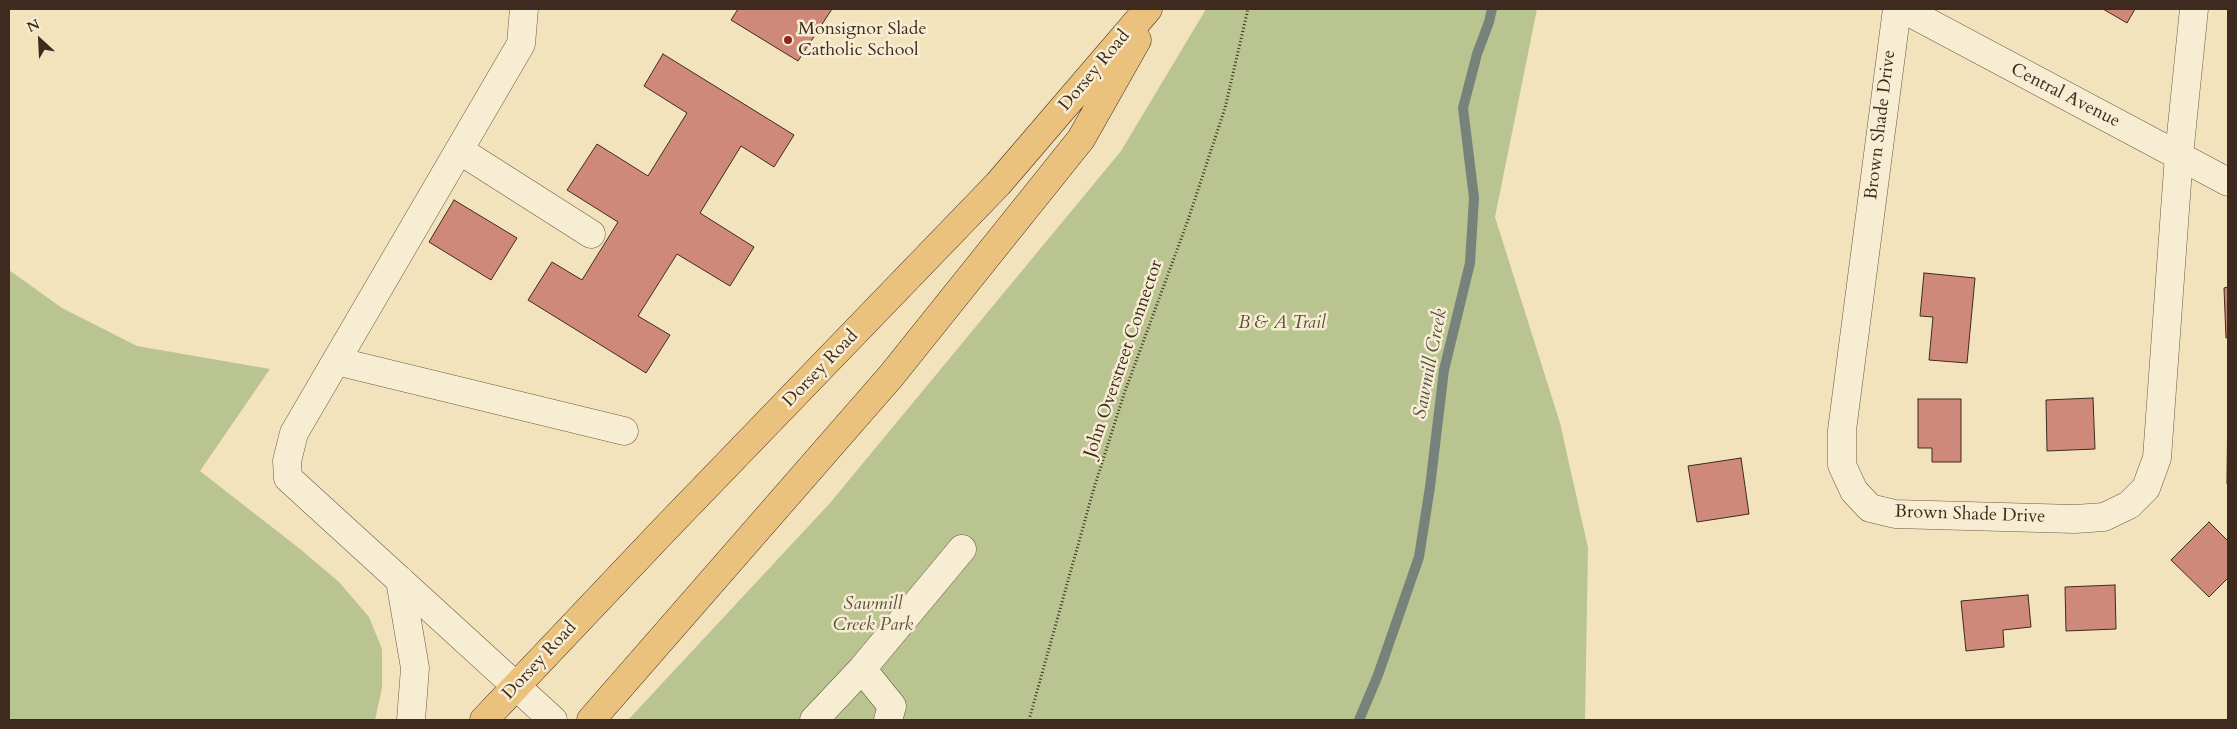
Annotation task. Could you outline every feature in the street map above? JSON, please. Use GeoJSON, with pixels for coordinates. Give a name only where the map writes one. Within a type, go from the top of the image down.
{"type":"FeatureCollection","features":[{"type":"Feature","properties":{"kind":"main road","name":"Dorsey Road"},"geometry":{"type":"LineString","coordinates":[[484,720],[998,184],[1148,9]]}},
{"type":"Feature","properties":{"kind":"main road","name":"Dorsey Road"},"geometry":{"type":"LineString","coordinates":[[591,720],[890,376],[1081,139],[1155,9]]}},
{"type":"Feature","properties":{"kind":"street"},"geometry":{"type":"LineString","coordinates":[[524,9],[521,44],[294,433],[287,461],[288,478],[553,720]]}},
{"type":"Feature","properties":{"kind":"street","name":"Brown Shade Drive"},"geometry":{"type":"LineString","coordinates":[[1897,9],[1842,430],[1842,465],[1854,491],[1870,508],[1896,514],[2075,519],[2104,517],[2129,505],[2146,488],[2157,458],[2179,155],[2194,9]]}},
{"type":"Feature","properties":{"kind":"street","name":"Central Avenue"},"geometry":{"type":"LineString","coordinates":[[1903,9],[2005,65],[2228,182]]}},
{"type":"Feature","properties":{"kind":"street"},"geometry":{"type":"LineString","coordinates":[[459,150],[591,234]]}},
{"type":"Feature","properties":{"kind":"street"},"geometry":{"type":"LineString","coordinates":[[336,361],[624,431]]}},
{"type":"Feature","properties":{"kind":"street"},"geometry":{"type":"LineString","coordinates":[[814,720],[862,669],[962,549]]}},
{"type":"Feature","properties":{"kind":"street"},"geometry":{"type":"LineString","coordinates":[[400,580],[415,668],[412,720]]}},
{"type":"Feature","properties":{"kind":"street"},"geometry":{"type":"LineString","coordinates":[[862,669],[892,706],[888,720]]}},
{"type":"Feature","properties":{"kind":"path","name":"John Overstreet Connector"},"geometry":{"type":"LineString","coordinates":[[1029,720],[1094,488],[1124,394],[1188,220],[1225,108],[1248,9]]}},
{"type":"Feature","properties":{"kind":"green space","name":"B & A Trail"},"geometry":{"type":"Polygon","coordinates":[[[1206,9],[1537,9],[1495,217],[1560,423],[1588,548],[1585,720],[628,720],[830,503],[1121,151],[1206,9]]]}},
{"type":"Feature","properties":{"kind":"green space"},"geometry":{"type":"Polygon","coordinates":[[[9,270],[62,308],[137,346],[270,369],[200,471],[339,582],[369,617],[382,649],[382,688],[375,720],[9,720],[9,270]]]}},
{"type":"Feature","properties":{"kind":"building","name":"Monsignor Slade Catholic School"},"geometry":{"type":"Polygon","coordinates":[[[738,9],[832,9],[798,61],[731,20],[738,9]]]}},
{"type":"Feature","properties":{"kind":"building"},"geometry":{"type":"Polygon","coordinates":[[[2103,9],[2135,9],[2127,23],[2103,9]]]}},
{"type":"Feature","properties":{"kind":"building"},"geometry":{"type":"Polygon","coordinates":[[[663,54],[794,135],[774,167],[741,146],[700,213],[754,247],[730,286],[677,254],[638,316],[670,335],[646,373],[528,300],[552,262],[582,280],[618,222],[567,190],[597,144],[648,176],[687,113],[644,86],[663,54]]]}},
{"type":"Feature","properties":{"kind":"building"},"geometry":{"type":"Polygon","coordinates":[[[454,200],[517,238],[491,280],[429,242],[454,200]]]}},
{"type":"Feature","properties":{"kind":"building"},"geometry":{"type":"Polygon","coordinates":[[[1924,273],[1975,278],[1967,363],[1929,360],[1933,317],[1920,316],[1924,273]]]}},
{"type":"Feature","properties":{"kind":"building"},"geometry":{"type":"Polygon","coordinates":[[[2228,287],[2228,337],[2226,338],[2224,288],[2228,287]]]}},
{"type":"Feature","properties":{"kind":"building"},"geometry":{"type":"Polygon","coordinates":[[[2228,391],[2228,484],[2227,484],[2228,391]]]}},
{"type":"Feature","properties":{"kind":"building"},"geometry":{"type":"Polygon","coordinates":[[[2093,398],[2095,449],[2047,451],[2046,400],[2093,398]]]}},
{"type":"Feature","properties":{"kind":"building"},"geometry":{"type":"Polygon","coordinates":[[[1918,399],[1961,399],[1961,462],[1932,462],[1932,448],[1918,448],[1918,399]]]}},
{"type":"Feature","properties":{"kind":"building"},"geometry":{"type":"Polygon","coordinates":[[[1741,458],[1749,514],[1697,522],[1688,466],[1741,458]]]}},
{"type":"Feature","properties":{"kind":"building"},"geometry":{"type":"Polygon","coordinates":[[[2209,522],[2228,541],[2228,578],[2209,597],[2171,560],[2209,522]]]}},
{"type":"Feature","properties":{"kind":"building"},"geometry":{"type":"Polygon","coordinates":[[[2115,585],[2116,629],[2066,631],[2065,587],[2115,585]]]}},
{"type":"Feature","properties":{"kind":"building"},"geometry":{"type":"Polygon","coordinates":[[[2028,595],[2031,627],[2003,630],[2004,647],[1966,651],[1961,601],[2028,595]]]}},
{"type":"Feature","properties":{"kind":"waterway","name":"Sawmill Creek"},"geometry":{"type":"LineString","coordinates":[[1359,720],[1378,675],[1419,557],[1430,487],[1444,370],[1470,263],[1474,198],[1463,108],[1477,54],[1492,9]]}},
{"type":"Feature","properties":{"kind":"place","name":"Monsignor Slade Catholic School"},"geometry":{"type":"Point","coordinates":[788,40]}},
{"type":"Feature","properties":{"kind":"park label","name":"Sawmill Creek Park"},"geometry":{"type":"Point","coordinates":[873,615]}}]}
